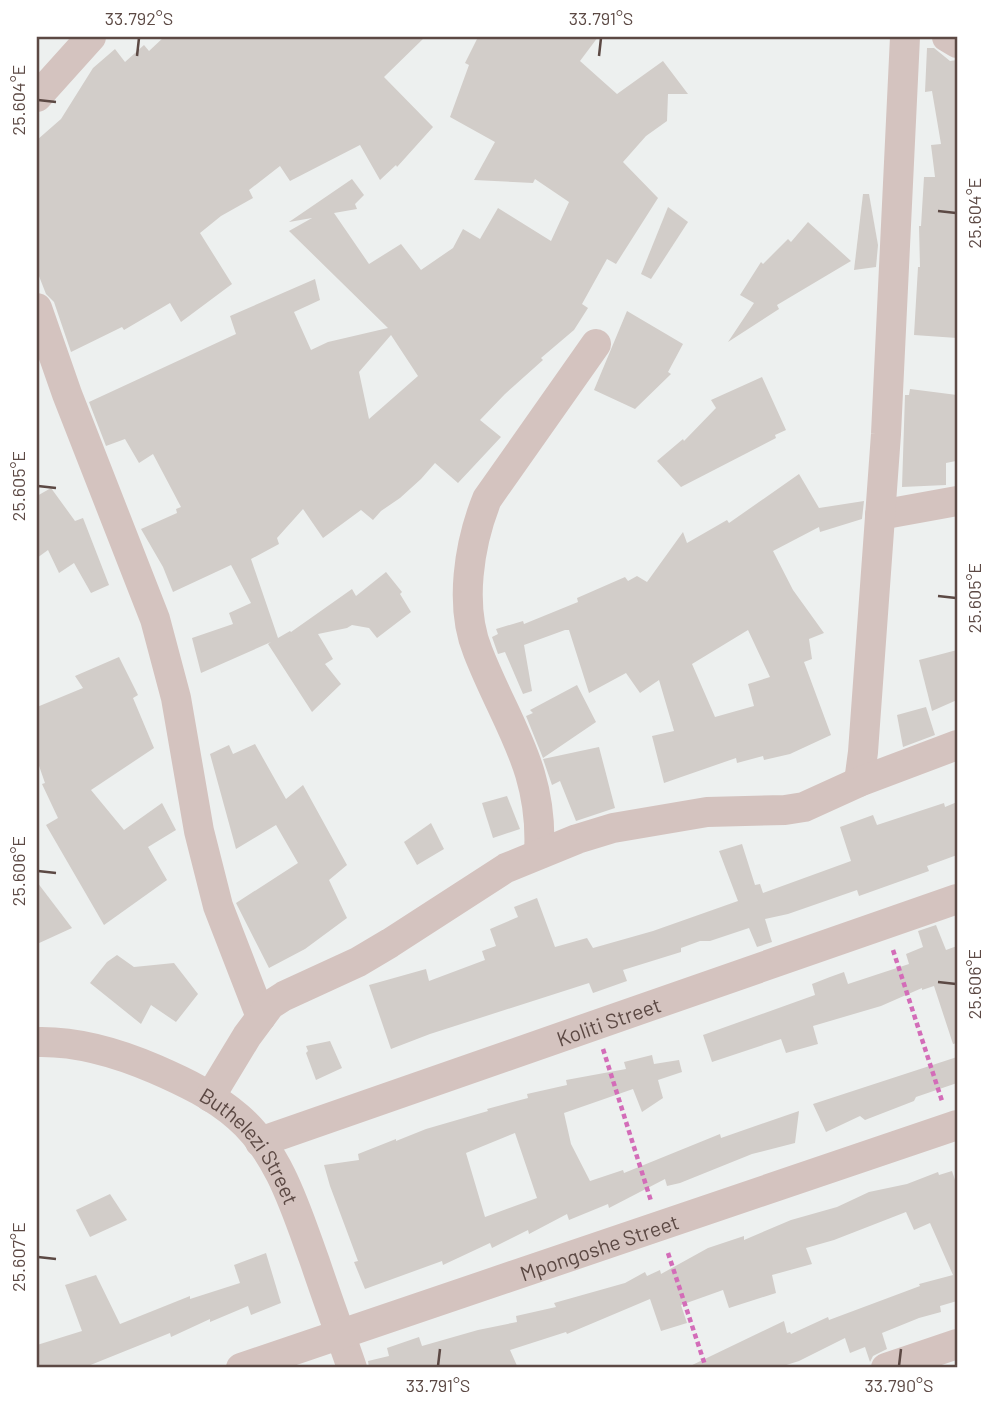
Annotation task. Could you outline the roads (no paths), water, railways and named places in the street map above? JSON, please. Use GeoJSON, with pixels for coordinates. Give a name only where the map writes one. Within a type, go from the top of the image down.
{"type":"FeatureCollection","features":[{"type":"Feature","properties":{"kind":"street"},"geometry":{"type":"LineString","coordinates":[[37,97],[91,37]]}},
{"type":"Feature","properties":{"kind":"street"},"geometry":{"type":"LineString","coordinates":[[859,782],[886,435],[905,37]]}},
{"type":"Feature","properties":{"kind":"street"},"geometry":{"type":"LineString","coordinates":[[947,37],[957,43]]}},
{"type":"Feature","properties":{"kind":"street"},"geometry":{"type":"LineString","coordinates":[[37,308],[76,418],[155,619],[176,698],[199,831],[218,906],[261,1017]]}},
{"type":"Feature","properties":{"kind":"street"},"geometry":{"type":"LineString","coordinates":[[539,854],[541,825],[530,768],[477,651],[469,607],[469,579],[480,517],[487,499],[596,344]]}},
{"type":"Feature","properties":{"kind":"street"},"geometry":{"type":"LineString","coordinates":[[880,515],[957,502]]}},
{"type":"Feature","properties":{"kind":"street"},"geometry":{"type":"LineString","coordinates":[[210,1097],[271,1005],[284,996],[358,962],[506,868],[613,828],[678,816],[804,807],[859,782],[957,745]]}},
{"type":"Feature","properties":{"kind":"street","name":"Koliti Street"},"geometry":{"type":"LineString","coordinates":[[260,1142],[957,899]]}},
{"type":"Feature","properties":{"kind":"street","name":"Buthelezi Street"},"geometry":{"type":"LineString","coordinates":[[37,1042],[88,1046],[131,1059],[184,1082],[240,1119],[260,1142],[279,1172],[300,1222],[352,1368]]}},
{"type":"Feature","properties":{"kind":"street","name":"Mpongoshe Street"},"geometry":{"type":"LineString","coordinates":[[241,1368],[954,1126]]}},
{"type":"Feature","properties":{"kind":"street"},"geometry":{"type":"LineString","coordinates":[[886,1368],[957,1344]]}}]}
